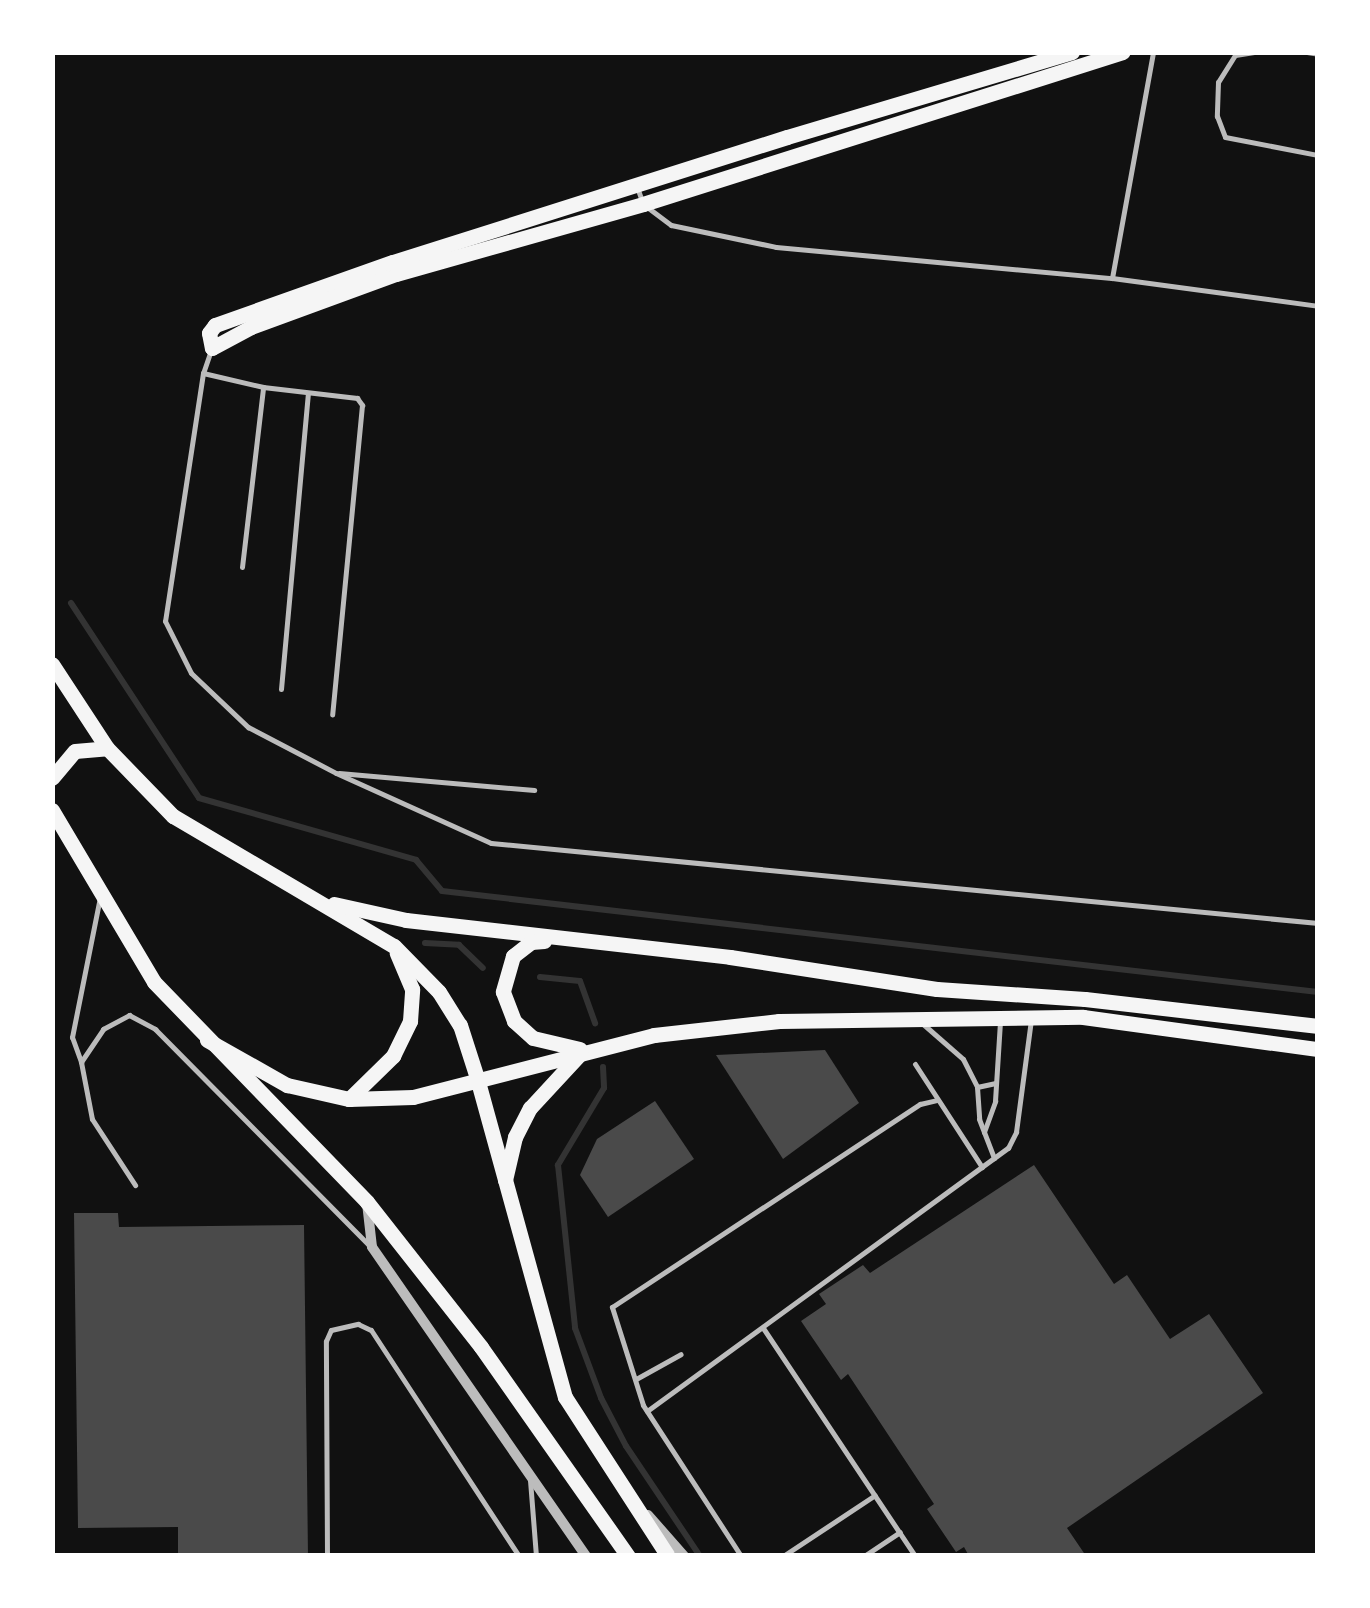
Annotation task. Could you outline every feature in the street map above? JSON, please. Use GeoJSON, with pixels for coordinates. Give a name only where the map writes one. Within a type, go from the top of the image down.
{"type":"FeatureCollection","features":[{"type":"Feature","properties":{"kind":"main road"},"geometry":{"type":"LineString","coordinates":[[1072,52],[787,136],[392,262],[225,320],[208,333],[212,348],[251,326],[396,274],[643,204],[1122,52]]}},
{"type":"Feature","properties":{"kind":"main road"},"geometry":{"type":"LineString","coordinates":[[52,664],[107,748],[172,816],[394,946],[439,992],[460,1025],[477,1078],[566,1397],[668,1556]]}},
{"type":"Feature","properties":{"kind":"main road"},"geometry":{"type":"LineString","coordinates":[[52,778],[74,751],[107,748]]}},
{"type":"Feature","properties":{"kind":"main road"},"geometry":{"type":"LineString","coordinates":[[52,810],[154,982],[367,1202],[481,1347],[628,1556]]}},
{"type":"Feature","properties":{"kind":"main road"},"geometry":{"type":"LineString","coordinates":[[320,900],[406,920],[730,957],[937,988],[1085,998],[1318,1026]]}},
{"type":"Feature","properties":{"kind":"main road"},"geometry":{"type":"LineString","coordinates":[[566,938],[531,942],[513,956],[503,992],[514,1021],[534,1038],[584,1050]]}},
{"type":"Feature","properties":{"kind":"main road"},"geometry":{"type":"LineString","coordinates":[[348,1099],[392,1056],[410,1021],[412,989],[394,946]]}},
{"type":"Feature","properties":{"kind":"main road"},"geometry":{"type":"LineString","coordinates":[[207,1040],[287,1085],[348,1099],[413,1097],[654,1034],[779,1022],[1084,1018],[1318,1049]]}},
{"type":"Feature","properties":{"kind":"main road"},"geometry":{"type":"LineString","coordinates":[[504,1185],[515,1137],[530,1108],[584,1050]]}},
{"type":"Feature","properties":{"kind":"street"},"geometry":{"type":"LineString","coordinates":[[367,1202],[372,1248],[586,1556]]}},
{"type":"Feature","properties":{"kind":"street"},"geometry":{"type":"LineString","coordinates":[[620,1486],[684,1556]]}},
{"type":"Feature","properties":{"kind":"lane"},"geometry":{"type":"LineString","coordinates":[[1112,278],[1153,52]]}},
{"type":"Feature","properties":{"kind":"lane"},"geometry":{"type":"LineString","coordinates":[[1254,52],[1235,55],[1218,82],[1217,116],[1225,137],[1318,155]]}},
{"type":"Feature","properties":{"kind":"lane"},"geometry":{"type":"LineString","coordinates":[[1307,52],[1318,54]]}},
{"type":"Feature","properties":{"kind":"lane"},"geometry":{"type":"LineString","coordinates":[[636,187],[643,204],[670,225],[776,246],[1112,278],[1318,306]]}},
{"type":"Feature","properties":{"kind":"lane"},"geometry":{"type":"LineString","coordinates":[[212,348],[203,373],[165,621],[191,673],[248,727],[336,773],[491,843],[1318,922]]}},
{"type":"Feature","properties":{"kind":"lane"},"geometry":{"type":"LineString","coordinates":[[203,373],[263,387],[356,398],[362,405],[332,715]]}},
{"type":"Feature","properties":{"kind":"lane"},"geometry":{"type":"LineString","coordinates":[[242,567],[263,387]]}},
{"type":"Feature","properties":{"kind":"lane"},"geometry":{"type":"LineString","coordinates":[[281,690],[308,392]]}},
{"type":"Feature","properties":{"kind":"lane"},"geometry":{"type":"LineString","coordinates":[[336,773],[534,790]]}},
{"type":"Feature","properties":{"kind":"lane"},"geometry":{"type":"LineString","coordinates":[[100,895],[72,1038],[92,1119],[135,1185]]}},
{"type":"Feature","properties":{"kind":"lane"},"geometry":{"type":"LineString","coordinates":[[81,1062],[103,1030],[129,1016],[154,1028],[372,1248]]}},
{"type":"Feature","properties":{"kind":"lane"},"geometry":{"type":"LineString","coordinates":[[646,1411],[1008,1148],[1016,1132],[1032,1016]]}},
{"type":"Feature","properties":{"kind":"lane"},"geometry":{"type":"LineString","coordinates":[[984,1132],[996,1082],[1001,1018]]}},
{"type":"Feature","properties":{"kind":"lane"},"geometry":{"type":"LineString","coordinates":[[916,1019],[963,1059],[978,1088],[984,1132],[994,1158]]}},
{"type":"Feature","properties":{"kind":"lane"},"geometry":{"type":"LineString","coordinates":[[915,1064],[982,1166]]}},
{"type":"Feature","properties":{"kind":"lane"},"geometry":{"type":"LineString","coordinates":[[978,1088],[996,1082]]}},
{"type":"Feature","properties":{"kind":"lane"},"geometry":{"type":"LineString","coordinates":[[741,1556],[646,1411],[612,1307],[920,1104],[937,1100]]}},
{"type":"Feature","properties":{"kind":"lane"},"geometry":{"type":"LineString","coordinates":[[327,1556],[326,1341],[331,1330],[358,1324],[371,1330],[518,1556]]}},
{"type":"Feature","properties":{"kind":"lane"},"geometry":{"type":"LineString","coordinates":[[763,1328],[914,1555]]}},
{"type":"Feature","properties":{"kind":"lane"},"geometry":{"type":"LineString","coordinates":[[636,1379],[681,1354]]}},
{"type":"Feature","properties":{"kind":"lane"},"geometry":{"type":"LineString","coordinates":[[529,1472],[536,1556]]}},
{"type":"Feature","properties":{"kind":"lane"},"geometry":{"type":"LineString","coordinates":[[783,1556],[875,1495]]}},
{"type":"Feature","properties":{"kind":"lane"},"geometry":{"type":"LineString","coordinates":[[864,1556],[900,1532]]}},
{"type":"Feature","properties":{"kind":"building"},"geometry":{"type":"Polygon","coordinates":[[[825,1050],[859,1103],[783,1159],[716,1055],[825,1050]]]}},
{"type":"Feature","properties":{"kind":"building"},"geometry":{"type":"Polygon","coordinates":[[[655,1101],[694,1159],[608,1217],[580,1175],[597,1139],[655,1101]]]}},
{"type":"Feature","properties":{"kind":"building"},"geometry":{"type":"Polygon","coordinates":[[[1034,1165],[1114,1284],[1127,1275],[1170,1339],[1209,1314],[1263,1393],[1067,1528],[1086,1556],[969,1556],[964,1547],[956,1552],[927,1509],[934,1504],[848,1374],[841,1380],[801,1321],[826,1304],[819,1294],[863,1265],[870,1273],[1034,1165]]]}},
{"type":"Feature","properties":{"kind":"building"},"geometry":{"type":"Polygon","coordinates":[[[74,1213],[118,1213],[119,1227],[304,1225],[308,1556],[178,1556],[178,1527],[78,1528],[74,1213]]]}},
{"type":"Feature","properties":{"kind":"waterway"},"geometry":{"type":"LineString","coordinates":[[71,603],[199,798],[416,860],[442,891],[1318,992]]}},
{"type":"Feature","properties":{"kind":"waterway"},"geometry":{"type":"LineString","coordinates":[[425,943],[459,945],[483,968]]}},
{"type":"Feature","properties":{"kind":"waterway"},"geometry":{"type":"LineString","coordinates":[[540,977],[580,981],[595,1023]]}},
{"type":"Feature","properties":{"kind":"waterway"},"geometry":{"type":"LineString","coordinates":[[603,1067],[604,1088],[558,1165],[575,1328],[601,1398],[626,1446],[700,1556]]}}]}
